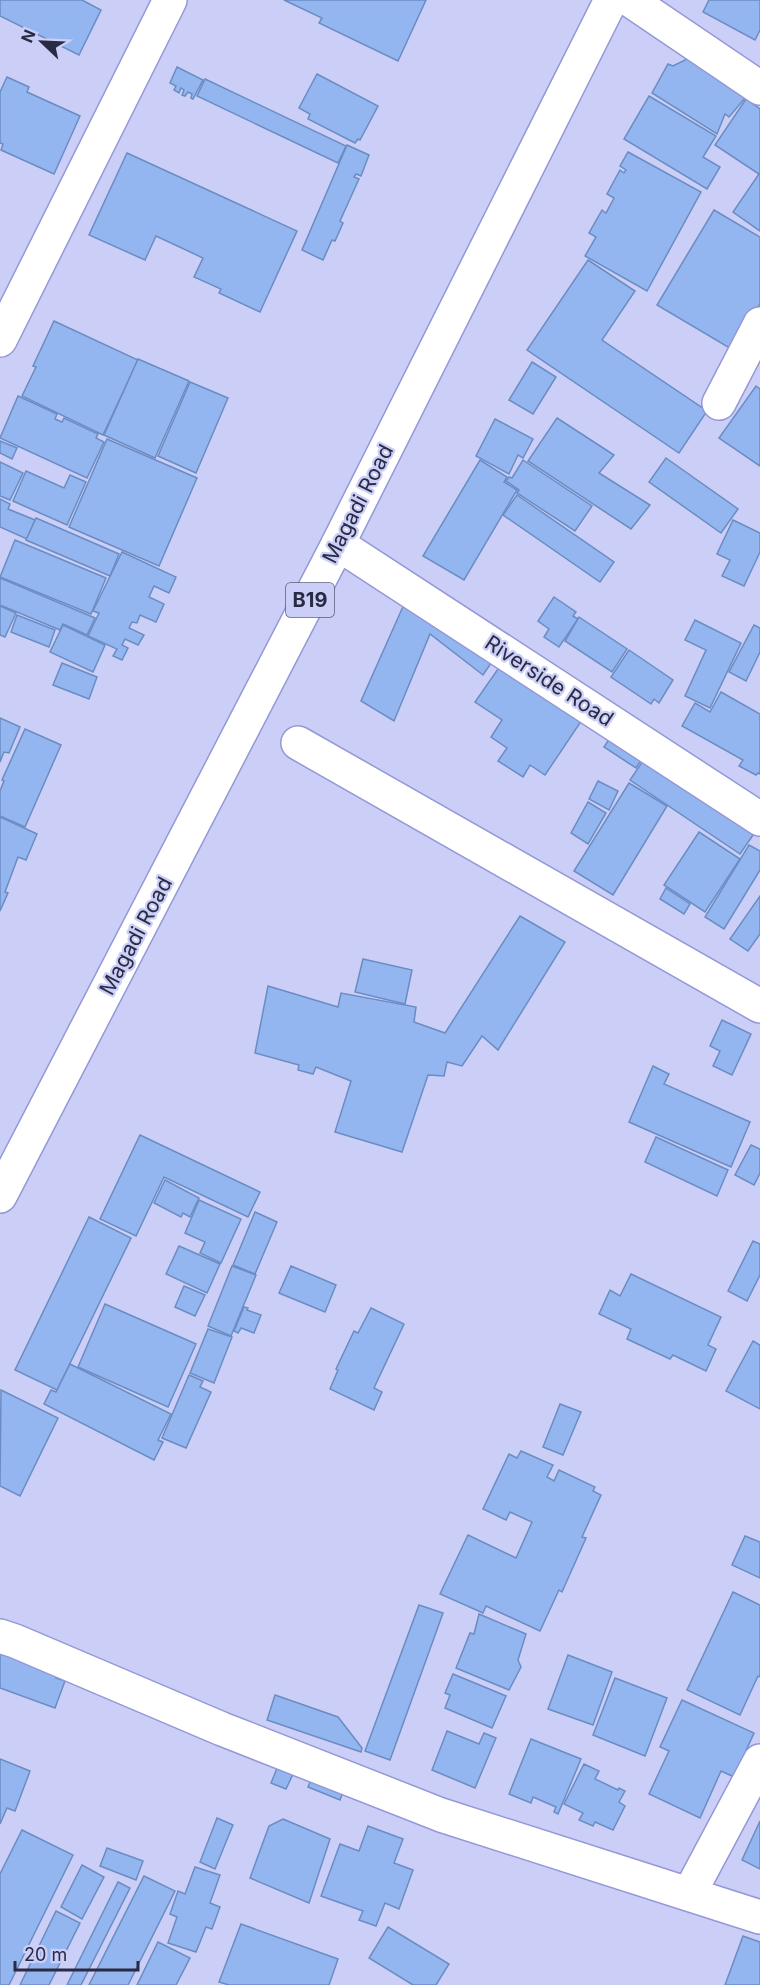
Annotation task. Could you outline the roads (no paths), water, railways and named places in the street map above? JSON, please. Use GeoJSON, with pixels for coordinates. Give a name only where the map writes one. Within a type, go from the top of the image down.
{"type":"FeatureCollection","features":[{"type":"Feature","properties":{"kind":"main road"},"geometry":{"type":"LineString","coordinates":[[0,340],[170,0]]}},
{"type":"Feature","properties":{"kind":"main road","name":"Magadi Road"},"geometry":{"type":"LineString","coordinates":[[0,1196],[338,544],[611,0]]}},
{"type":"Feature","properties":{"kind":"main road"},"geometry":{"type":"LineString","coordinates":[[630,0],[760,88]]}},
{"type":"Feature","properties":{"kind":"main road"},"geometry":{"type":"LineString","coordinates":[[719,403],[760,324]]}},
{"type":"Feature","properties":{"kind":"main road","name":"Riverside Road"},"geometry":{"type":"LineString","coordinates":[[338,544],[760,819]]}},
{"type":"Feature","properties":{"kind":"main road"},"geometry":{"type":"LineString","coordinates":[[298,743],[760,1006]]}},
{"type":"Feature","properties":{"kind":"main road"},"geometry":{"type":"LineString","coordinates":[[0,1636],[222,1729],[441,1815],[760,1917]]}},
{"type":"Feature","properties":{"kind":"main road"},"geometry":{"type":"LineString","coordinates":[[689,1894],[760,1761]]}}]}
